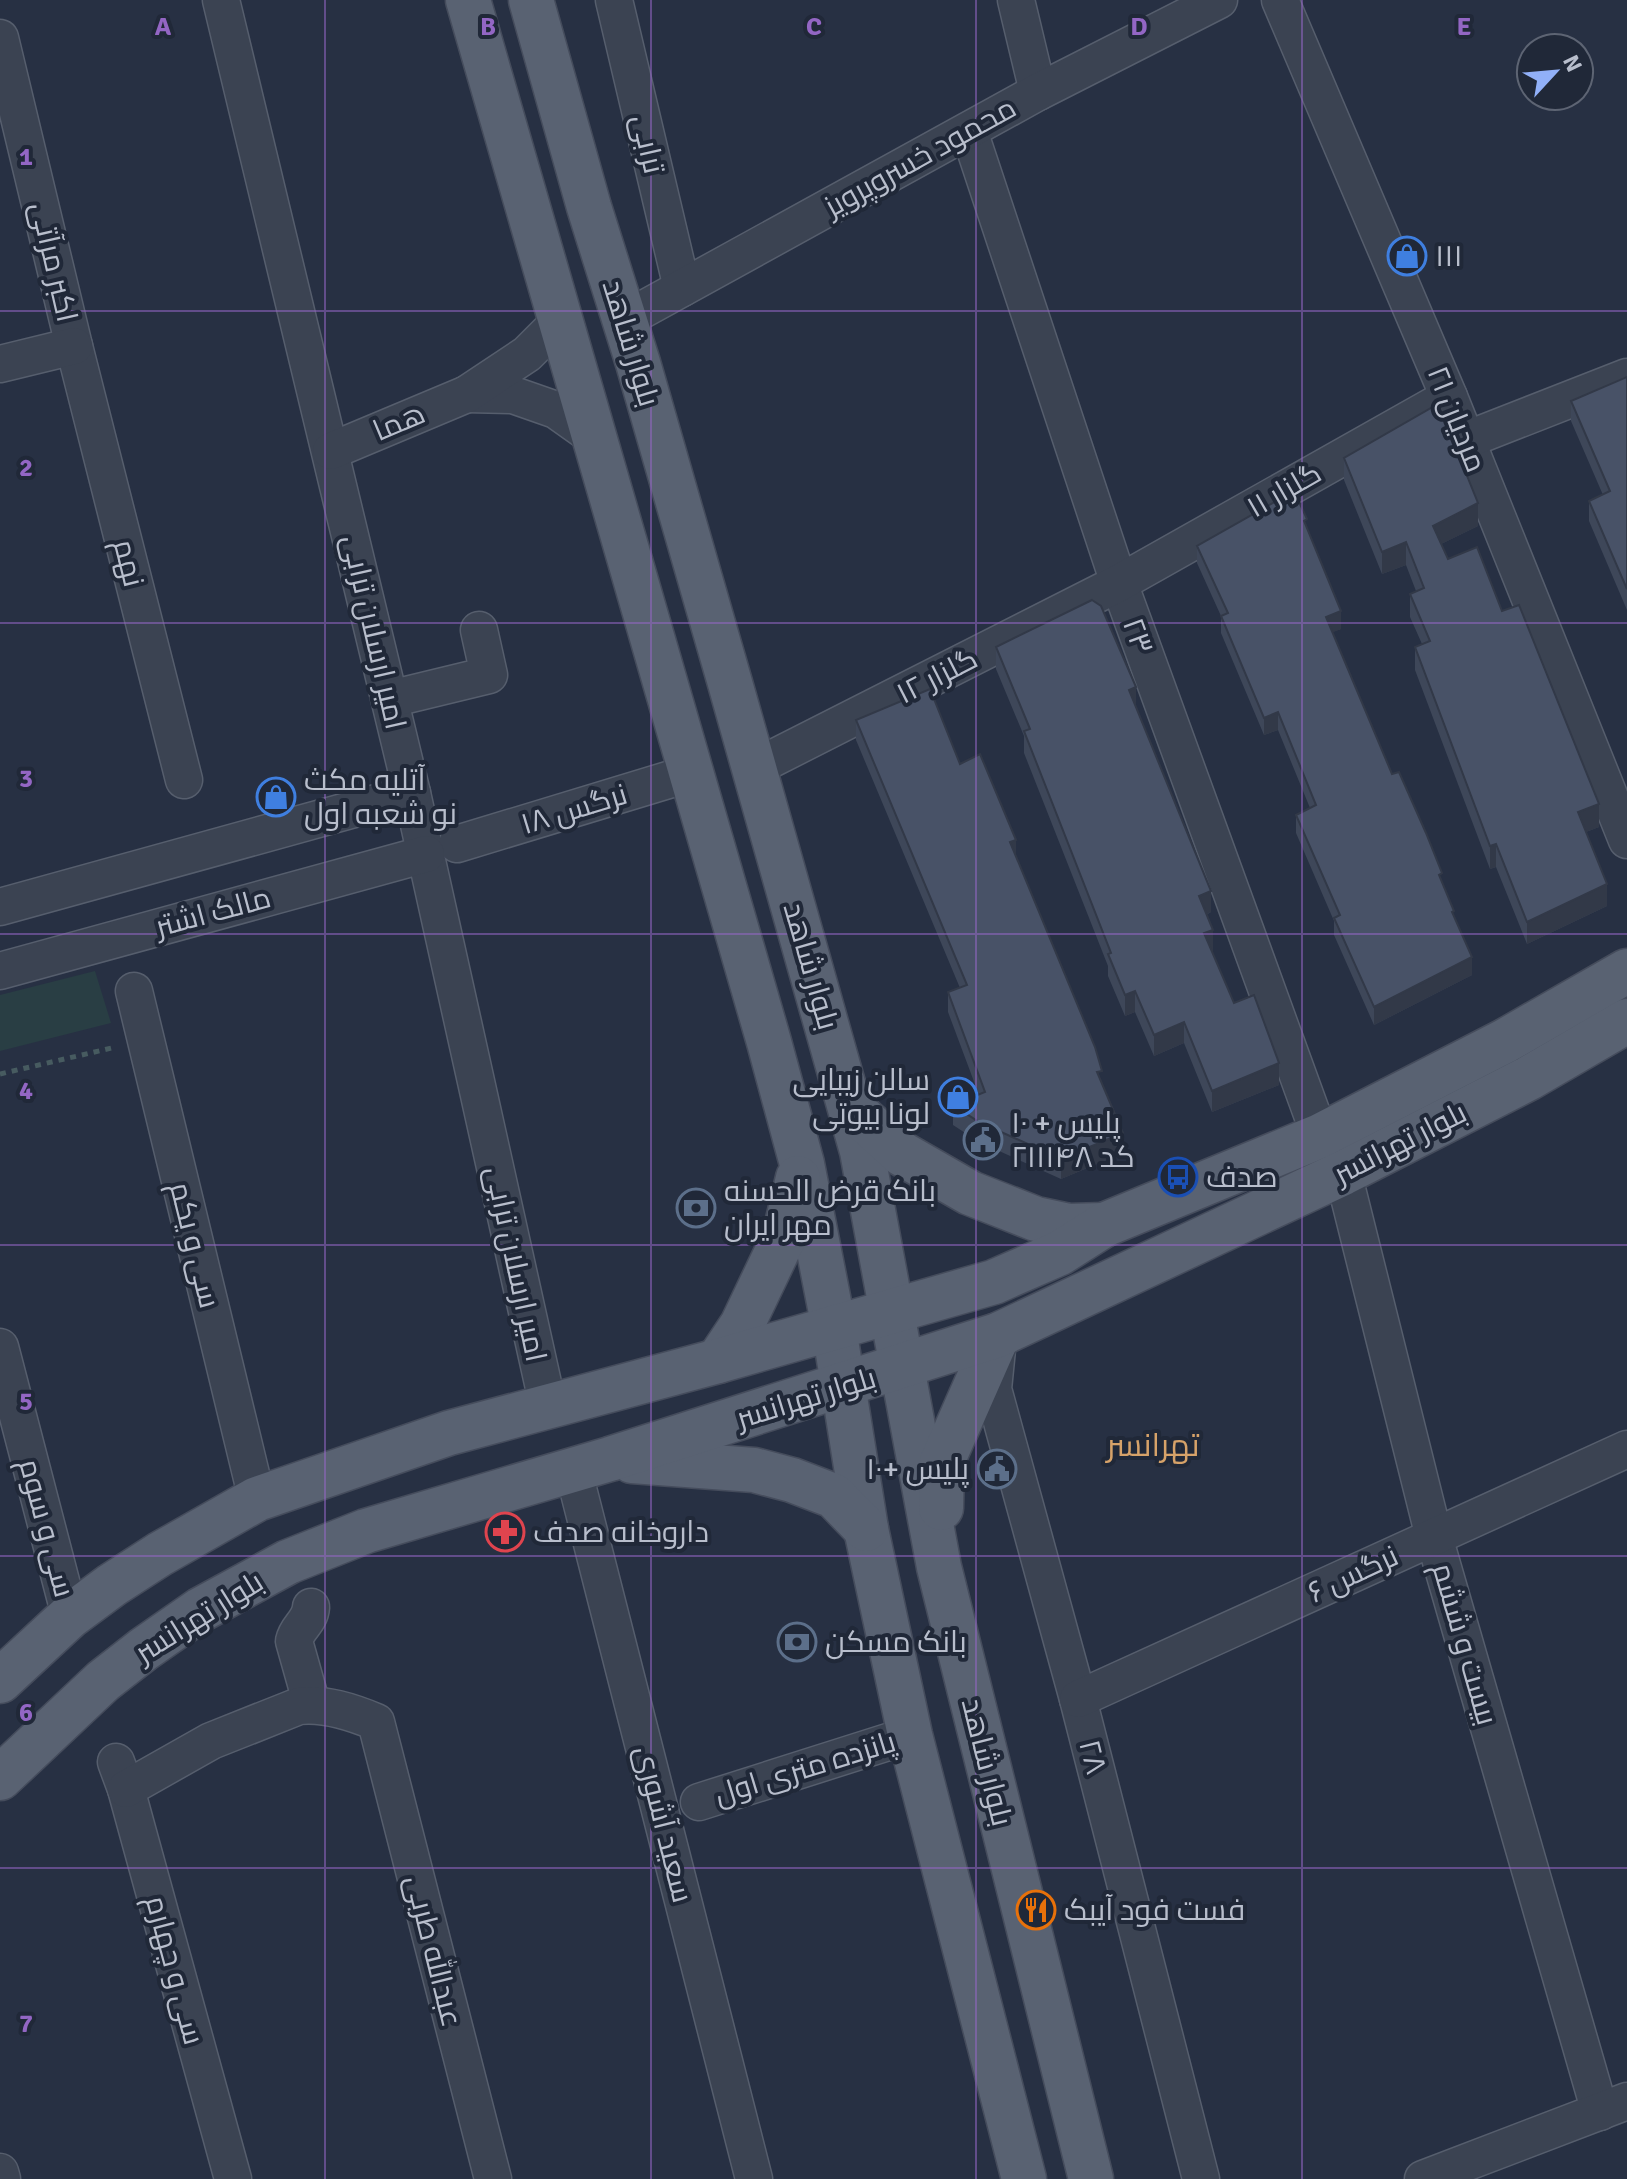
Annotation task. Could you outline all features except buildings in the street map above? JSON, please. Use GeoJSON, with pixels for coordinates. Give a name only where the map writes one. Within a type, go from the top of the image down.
{"type":"FeatureCollection","features":[{"type":"Feature","properties":{"kind":"main road","name":"بلوار شاهد"},"geometry":{"type":"LineString","coordinates":[[468,0],[802,1164],[834,1328],[866,1529],[910,1735],[1024,2179]]}},
{"type":"Feature","properties":{"kind":"main road","name":"بلوار شاهد"},"geometry":{"type":"LineString","coordinates":[[531,0],[862,1151],[939,1567],[1091,2179]]}},
{"type":"Feature","properties":{"kind":"main road","name":"بلوار تهرانسر"},"geometry":{"type":"LineString","coordinates":[[0,1681],[70,1616],[160,1554],[257,1499],[449,1433],[718,1361],[994,1282],[1060,1253],[1104,1225],[1320,1136],[1505,1041],[1627,971]]}},
{"type":"Feature","properties":{"kind":"main road","name":"بلوار تهرانسر"},"geometry":{"type":"LineString","coordinates":[[0,1778],[113,1673],[200,1610],[288,1562],[366,1531],[592,1464],[998,1335],[1343,1173],[1529,1078],[1627,1021]]}},
{"type":"Feature","properties":{"kind":"main road"},"geometry":{"type":"LineString","coordinates":[[850,1107],[902,1154],[970,1193],[1036,1219],[1069,1226],[1104,1225]]}},
{"type":"Feature","properties":{"kind":"main road"},"geometry":{"type":"LineString","coordinates":[[718,1361],[742,1325],[784,1237],[802,1164],[862,1151]]}},
{"type":"Feature","properties":{"kind":"main road"},"geometry":{"type":"LineString","coordinates":[[939,1567],[942,1462],[998,1335]]}},
{"type":"Feature","properties":{"kind":"main road"},"geometry":{"type":"LineString","coordinates":[[592,1464],[754,1470],[834,1496],[866,1529]]}},
{"type":"Feature","properties":{"kind":"street","name":"امیر ارسلان ترابی"},"geometry":{"type":"LineString","coordinates":[[221,0],[412,793],[441,849],[548,1406]]}},
{"type":"Feature","properties":{"kind":"street","name":"ترابی"},"geometry":{"type":"LineString","coordinates":[[614,0],[682,288]]}},
{"type":"Feature","properties":{"kind":"street"},"geometry":{"type":"LineString","coordinates":[[1016,0],[1038,92]]}},
{"type":"Feature","properties":{"kind":"street","name":"محمود خسروپرویز"},"geometry":{"type":"LineString","coordinates":[[624,320],[1038,92],[1219,0]]}},
{"type":"Feature","properties":{"kind":"street","name":"۲۱ مردیان"},"geometry":{"type":"LineString","coordinates":[[1280,0],[1449,397],[1627,840]]}},
{"type":"Feature","properties":{"kind":"street","name":"اکبر مرآتی"},"geometry":{"type":"LineString","coordinates":[[0,38],[74,346]]}},
{"type":"Feature","properties":{"kind":"street","name":"۲۳"},"geometry":{"type":"LineString","coordinates":[[969,131],[1119,583],[1320,1136]]}},
{"type":"Feature","properties":{"kind":"street"},"geometry":{"type":"LineString","coordinates":[[467,394],[527,354],[560,321]]}},
{"type":"Feature","properties":{"kind":"street"},"geometry":{"type":"LineString","coordinates":[[0,364],[74,346]]}},
{"type":"Feature","properties":{"kind":"street","name":"نهم"},"geometry":{"type":"LineString","coordinates":[[74,346],[184,780]]}},
{"type":"Feature","properties":{"kind":"street"},"geometry":{"type":"LineString","coordinates":[[1466,440],[1627,377]]}},
{"type":"Feature","properties":{"kind":"street","name":"هما"},"geometry":{"type":"LineString","coordinates":[[331,451],[467,394]]}},
{"type":"Feature","properties":{"kind":"street"},"geometry":{"type":"LineString","coordinates":[[467,394],[513,395],[556,410],[594,437]]}},
{"type":"Feature","properties":{"kind":"street","name":"گلزار ۱۱"},"geometry":{"type":"LineString","coordinates":[[1119,583],[1449,397]]}},
{"type":"Feature","properties":{"kind":"street","name":"گلزار ۱۲"},"geometry":{"type":"LineString","coordinates":[[754,768],[1119,583]]}},
{"type":"Feature","properties":{"kind":"street"},"geometry":{"type":"LineString","coordinates":[[390,699],[489,675],[479,630]]}},
{"type":"Feature","properties":{"kind":"street","name":"نرگس ۱۸"},"geometry":{"type":"LineString","coordinates":[[441,849],[691,773]]}},
{"type":"Feature","properties":{"kind":"street","name":"مالک اشتر"},"geometry":{"type":"LineString","coordinates":[[0,907],[412,793]]}},
{"type":"Feature","properties":{"kind":"street","name":"مالک اشتر"},"geometry":{"type":"LineString","coordinates":[[0,971],[441,849]]}},
{"type":"Feature","properties":{"kind":"street","name":"سی و یکم"},"geometry":{"type":"LineString","coordinates":[[134,991],[257,1499]]}},
{"type":"Feature","properties":{"kind":"street","name":"بیست و ششم"},"geometry":{"type":"LineString","coordinates":[[1343,1173],[1434,1537],[1613,2106]]}},
{"type":"Feature","properties":{"kind":"street","name":"۲۸"},"geometry":{"type":"LineString","coordinates":[[998,1335],[993,1389],[1078,1699],[1201,2179]]}},
{"type":"Feature","properties":{"kind":"street","name":"سی و سوم"},"geometry":{"type":"LineString","coordinates":[[0,1347],[70,1616]]}},
{"type":"Feature","properties":{"kind":"street","name":"نرگس ۶"},"geometry":{"type":"LineString","coordinates":[[1078,1699],[1627,1449]]}},
{"type":"Feature","properties":{"kind":"street","name":"سعید آشوری"},"geometry":{"type":"LineString","coordinates":[[592,1464],[754,2179]]}},
{"type":"Feature","properties":{"kind":"street"},"geometry":{"type":"LineString","coordinates":[[311,1607],[311,1615],[295,1635],[294,1641],[312,1705]]}},
{"type":"Feature","properties":{"kind":"street","name":"عبدالله طربی"},"geometry":{"type":"LineString","coordinates":[[312,1705],[337,1709],[376,1722],[493,2179]]}},
{"type":"Feature","properties":{"kind":"street","name":"سی و چهارم"},"geometry":{"type":"LineString","coordinates":[[233,2179],[121,1776],[299,1706],[312,1705]]}},
{"type":"Feature","properties":{"kind":"street","name":"پانزده متری اول"},"geometry":{"type":"LineString","coordinates":[[699,1802],[910,1735]]}},
{"type":"Feature","properties":{"kind":"street"},"geometry":{"type":"LineString","coordinates":[[1423,2179],[1613,2106]]}},
{"type":"Feature","properties":{"kind":"street"},"geometry":{"type":"LineString","coordinates":[[0,2172],[2,2179]]}},
{"type":"Feature","properties":{"kind":"path"},"geometry":{"type":"LineString","coordinates":[[0,1074],[145,1040]]}},
{"type":"Feature","properties":{"kind":"green space"},"geometry":{"type":"Polygon","coordinates":[[[95,971],[111,1023],[0,1051],[0,995],[95,971]]]}},
{"type":"Feature","properties":{"kind":"place","name":"۱۱۱"},"geometry":{"type":"Point","coordinates":[1407,256]}},
{"type":"Feature","properties":{"kind":"place","name":"آتلیه مکث نو شعبه اول"},"geometry":{"type":"Point","coordinates":[276,797]}},
{"type":"Feature","properties":{"kind":"place","name":"سالن زیبایی لونا بیوتی"},"geometry":{"type":"Point","coordinates":[958,1097]}},
{"type":"Feature","properties":{"kind":"place","name":"پلیس + ۱۰ کد ۲۱۱۱۴۸"},"geometry":{"type":"Point","coordinates":[983,1140]}},
{"type":"Feature","properties":{"kind":"place","name":"صدف"},"geometry":{"type":"Point","coordinates":[1178,1177]}},
{"type":"Feature","properties":{"kind":"place","name":"بانک قرض الحسنه مهر ایران"},"geometry":{"type":"Point","coordinates":[696,1208]}},
{"type":"Feature","properties":{"kind":"place","name":"پلیس +۱۰"},"geometry":{"type":"Point","coordinates":[997,1469]}},
{"type":"Feature","properties":{"kind":"place","name":"داروخانه صدف"},"geometry":{"type":"Point","coordinates":[505,1532]}},
{"type":"Feature","properties":{"kind":"place","name":"بانک مسکن"},"geometry":{"type":"Point","coordinates":[797,1642]}},
{"type":"Feature","properties":{"kind":"place","name":"فست فود آیبک"},"geometry":{"type":"Point","coordinates":[1036,1910]}},
{"type":"Feature","properties":{"kind":"district","name":"تهرانسر"},"geometry":{"type":"Point","coordinates":[1153,1445]}}]}
